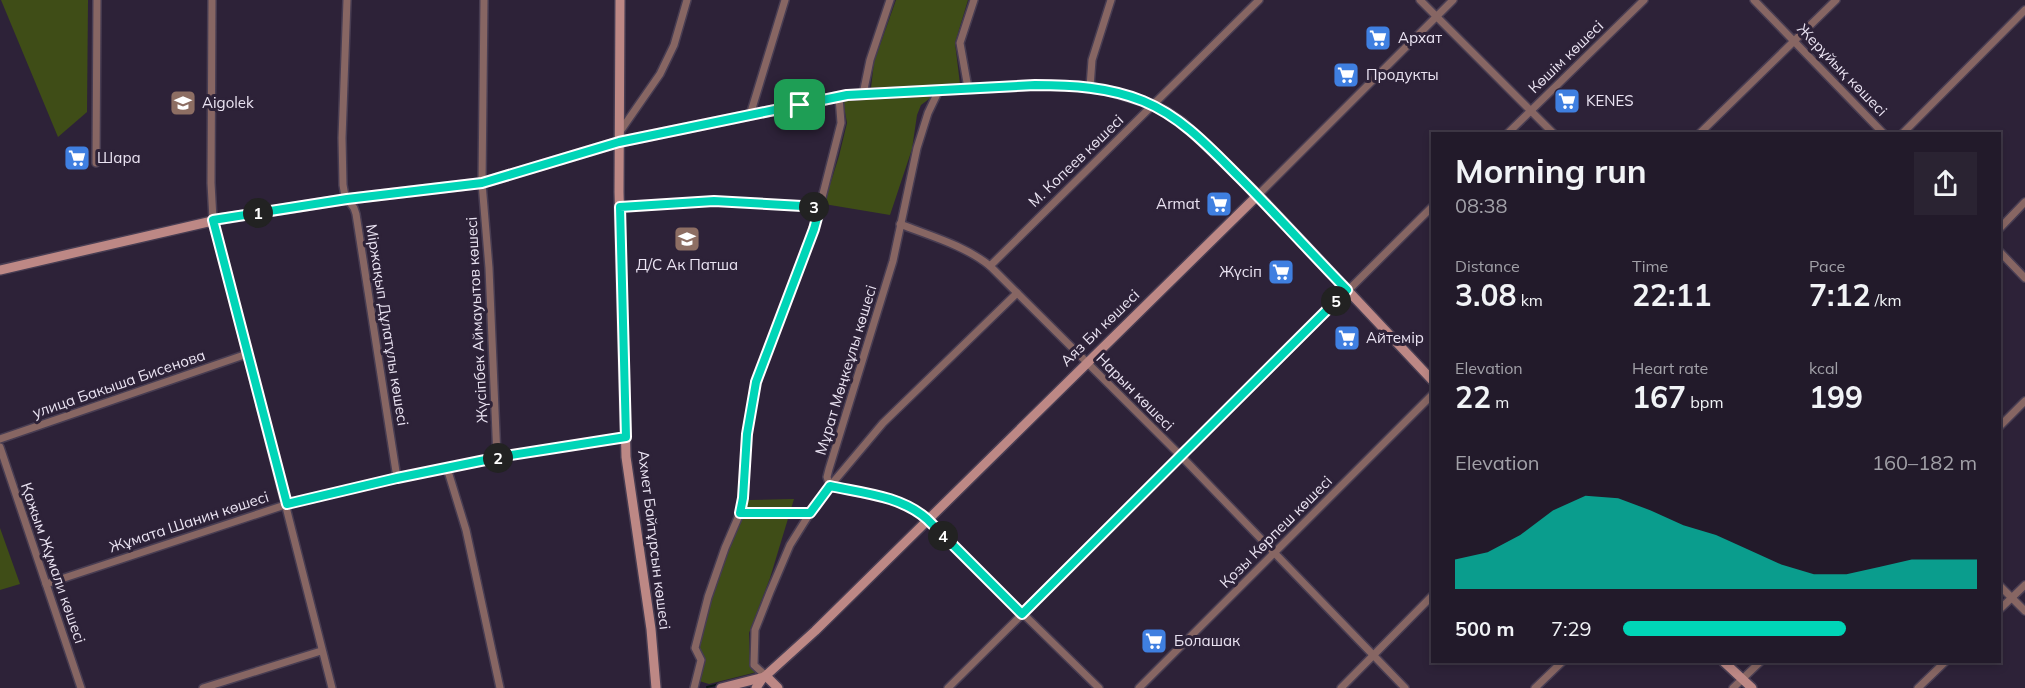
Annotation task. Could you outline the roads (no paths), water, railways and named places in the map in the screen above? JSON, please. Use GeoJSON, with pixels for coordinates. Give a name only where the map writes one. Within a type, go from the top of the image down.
{"type":"FeatureCollection","features":[{"type":"Feature","properties":{"kind":"main road","name":"Ахмет Байтұрсын көшесі"},"geometry":{"type":"LineString","coordinates":[[620,0],[619,138],[626,437],[632,498],[651,629],[656,688]]}},
{"type":"Feature","properties":{"kind":"main road"},"geometry":{"type":"LineString","coordinates":[[0,270],[213,220],[347,199],[482,183],[619,138],[839,97],[1035,85],[1090,87],[1124,94],[1152,105],[1165,111],[1189,129],[1258,195],[1431,379]]}},
{"type":"Feature","properties":{"kind":"main road","name":"Аяз Би көшесі"},"geometry":{"type":"LineString","coordinates":[[766,676],[814,632],[1258,195]]}},
{"type":"Feature","properties":{"kind":"main road"},"geometry":{"type":"LineString","coordinates":[[1725,663],[1752,688]]}},
{"type":"Feature","properties":{"kind":"main road"},"geometry":{"type":"LineString","coordinates":[[721,688],[752,686],[766,676],[778,688]]}},
{"type":"Feature","properties":{"kind":"street"},"geometry":{"type":"LineString","coordinates":[[96,163],[97,0]]}},
{"type":"Feature","properties":{"kind":"street"},"geometry":{"type":"LineString","coordinates":[[212,0],[211,199],[213,220],[332,688]]}},
{"type":"Feature","properties":{"kind":"street","name":"Міржақып Дұлатұлы көшесі"},"geometry":{"type":"LineString","coordinates":[[347,0],[342,138],[343,185],[347,199],[356,214],[397,478]]}},
{"type":"Feature","properties":{"kind":"street","name":"Жүсіпбек Аймауытов көшесі"},"geometry":{"type":"LineString","coordinates":[[484,0],[482,183],[489,268],[497,458]]}},
{"type":"Feature","properties":{"kind":"street"},"geometry":{"type":"LineString","coordinates":[[619,138],[660,74],[674,45],[687,0]]}},
{"type":"Feature","properties":{"kind":"street"},"geometry":{"type":"LineString","coordinates":[[750,115],[785,0]]}},
{"type":"Feature","properties":{"kind":"street"},"geometry":{"type":"LineString","coordinates":[[863,94],[870,60],[890,0]]}},
{"type":"Feature","properties":{"kind":"street"},"geometry":{"type":"LineString","coordinates":[[968,88],[960,43],[974,0]]}},
{"type":"Feature","properties":{"kind":"street"},"geometry":{"type":"LineString","coordinates":[[1090,87],[1092,60],[1111,0]]}},
{"type":"Feature","properties":{"kind":"street","name":"М. Копеев көшесі"},"geometry":{"type":"LineString","coordinates":[[990,266],[1259,0]]}},
{"type":"Feature","properties":{"kind":"street"},"geometry":{"type":"LineString","coordinates":[[1420,0],[1552,132]]}},
{"type":"Feature","properties":{"kind":"street","name":"Аяз Би көшесі"},"geometry":{"type":"LineString","coordinates":[[1258,195],[1453,0]]}},
{"type":"Feature","properties":{"kind":"street","name":"Көшім көшесі"},"geometry":{"type":"LineString","coordinates":[[1509,132],[1644,0]]}},
{"type":"Feature","properties":{"kind":"street","name":"Жерұйық көшесі"},"geometry":{"type":"LineString","coordinates":[[1754,0],[1882,132]]}},
{"type":"Feature","properties":{"kind":"street"},"geometry":{"type":"LineString","coordinates":[[1701,132],[1836,0]]}},
{"type":"Feature","properties":{"kind":"street"},"geometry":{"type":"LineString","coordinates":[[1904,132],[2025,10]]}},
{"type":"Feature","properties":{"kind":"street","name":"Мұрат Мөңкеұлы көшесі"},"geometry":{"type":"LineString","coordinates":[[830,486],[827,477],[829,469],[893,261],[916,148],[939,90]]}},
{"type":"Feature","properties":{"kind":"street"},"geometry":{"type":"LineString","coordinates":[[694,688],[700,660],[695,648],[708,597],[724,548],[740,513],[747,434],[756,382],[814,229],[841,123],[839,97]]}},
{"type":"Feature","properties":{"kind":"street"},"geometry":{"type":"LineString","coordinates":[[620,207],[714,201],[820,207]]}},
{"type":"Feature","properties":{"kind":"street"},"geometry":{"type":"LineString","coordinates":[[2001,227],[2025,202]]}},
{"type":"Feature","properties":{"kind":"street"},"geometry":{"type":"LineString","coordinates":[[948,688],[1431,208]]}},
{"type":"Feature","properties":{"kind":"street","name":"Нарын көшесі"},"geometry":{"type":"LineString","coordinates":[[900,225],[963,249],[990,266],[1181,456],[1405,688]]}},
{"type":"Feature","properties":{"kind":"street"},"geometry":{"type":"LineString","coordinates":[[2001,253],[2025,278]]}},
{"type":"Feature","properties":{"kind":"street"},"geometry":{"type":"LineString","coordinates":[[766,676],[754,665],[755,630],[790,545],[810,513],[883,423],[1017,293]]}},
{"type":"Feature","properties":{"kind":"street","name":"улица Бакыша Бисенова"},"geometry":{"type":"LineString","coordinates":[[0,439],[247,354]]}},
{"type":"Feature","properties":{"kind":"street","name":"Қозы Көрпеш көшесі"},"geometry":{"type":"LineString","coordinates":[[1139,688],[1431,396]]}},
{"type":"Feature","properties":{"kind":"street"},"geometry":{"type":"LineString","coordinates":[[2001,425],[2025,401]]}},
{"type":"Feature","properties":{"kind":"street","name":"Жұмата Шанин көшесі"},"geometry":{"type":"LineString","coordinates":[[46,584],[287,504],[397,478],[497,458],[626,437]]}},
{"type":"Feature","properties":{"kind":"street","name":"Қажым Жұмали көшесі"},"geometry":{"type":"LineString","coordinates":[[0,447],[81,688]]}},
{"type":"Feature","properties":{"kind":"street"},"geometry":{"type":"LineString","coordinates":[[447,468],[466,530],[500,688]]}},
{"type":"Feature","properties":{"kind":"street"},"geometry":{"type":"LineString","coordinates":[[830,486],[897,501],[913,508],[927,519],[1099,688]]}},
{"type":"Feature","properties":{"kind":"street"},"geometry":{"type":"LineString","coordinates":[[740,513],[810,513]]}},
{"type":"Feature","properties":{"kind":"street"},"geometry":{"type":"LineString","coordinates":[[2001,608],[2025,585]]}},
{"type":"Feature","properties":{"kind":"street"},"geometry":{"type":"LineString","coordinates":[[2001,587],[2025,611]]}},
{"type":"Feature","properties":{"kind":"street"},"geometry":{"type":"LineString","coordinates":[[1341,688],[1431,597]]}},
{"type":"Feature","properties":{"kind":"street"},"geometry":{"type":"LineString","coordinates":[[204,688],[321,651]]}},
{"type":"Feature","properties":{"kind":"street"},"geometry":{"type":"LineString","coordinates":[[1535,688],[1561,663]]}},
{"type":"Feature","properties":{"kind":"street"},"geometry":{"type":"LineString","coordinates":[[1733,688],[1759,663]]}},
{"type":"Feature","properties":{"kind":"street"},"geometry":{"type":"LineString","coordinates":[[1918,688],[1944,663]]}},
{"type":"Feature","properties":{"kind":"waterway"},"geometry":{"type":"LineString","coordinates":[[707,687],[720,684]]}},
{"type":"Feature","properties":{"kind":"place","name":"Архат"},"geometry":{"type":"Point","coordinates":[1378,38]}},
{"type":"Feature","properties":{"kind":"place","name":"Продукты"},"geometry":{"type":"Point","coordinates":[1346,75]}},
{"type":"Feature","properties":{"kind":"place","name":"KENES"},"geometry":{"type":"Point","coordinates":[1567,101]}},
{"type":"Feature","properties":{"kind":"place","name":"Aigolek"},"geometry":{"type":"Point","coordinates":[183,103]}},
{"type":"Feature","properties":{"kind":"place","name":"Шара"},"geometry":{"type":"Point","coordinates":[77,158]}},
{"type":"Feature","properties":{"kind":"place","name":"Armat"},"geometry":{"type":"Point","coordinates":[1219,204]}},
{"type":"Feature","properties":{"kind":"place","name":"Д/С Ак Патша"},"geometry":{"type":"Point","coordinates":[687,239]}},
{"type":"Feature","properties":{"kind":"place","name":"Жүсіп"},"geometry":{"type":"Point","coordinates":[1281,272]}},
{"type":"Feature","properties":{"kind":"place","name":"Айтемір"},"geometry":{"type":"Point","coordinates":[1347,338]}},
{"type":"Feature","properties":{"kind":"place","name":"Болашак"},"geometry":{"type":"Point","coordinates":[1154,641]}}]}
